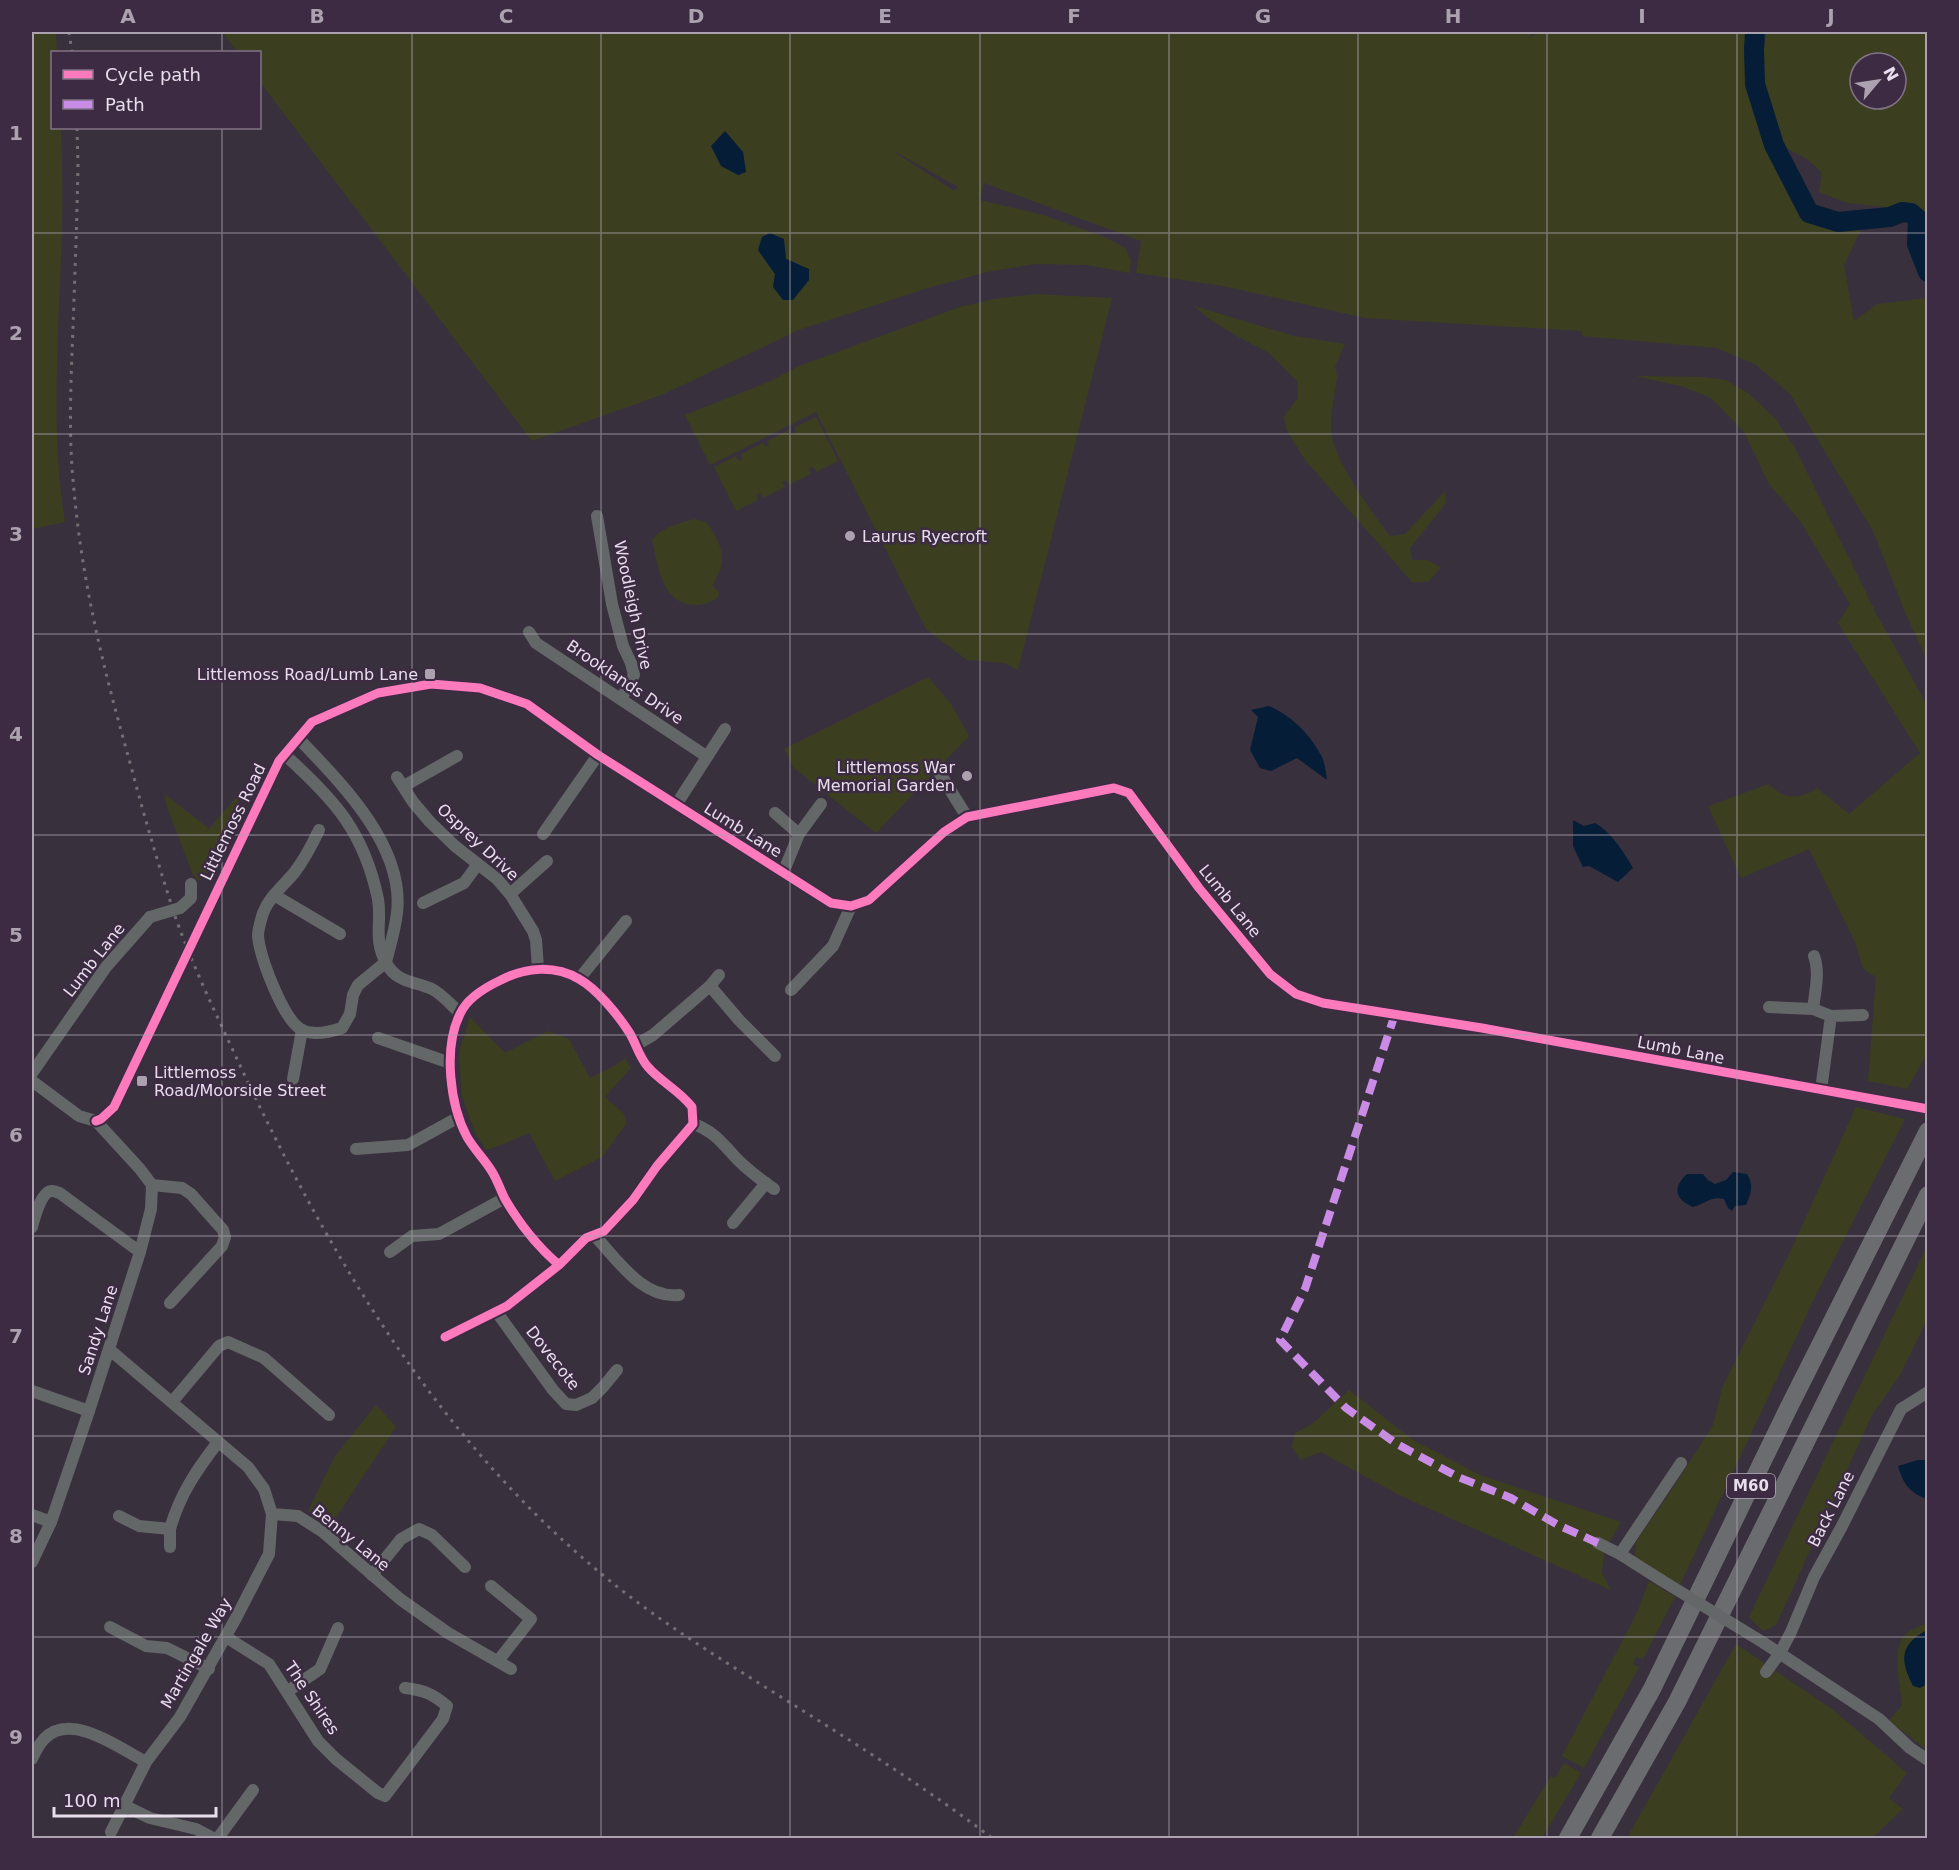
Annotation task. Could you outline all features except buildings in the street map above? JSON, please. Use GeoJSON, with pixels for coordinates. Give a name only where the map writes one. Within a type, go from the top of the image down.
{"type":"FeatureCollection","features":[{"type":"Feature","properties":{"kind":"highway","name":"M60"},"geometry":{"type":"LineString","coordinates":[[1568,1839],[1652,1689],[1788,1409],[1928,1131]]}},
{"type":"Feature","properties":{"kind":"highway","name":"M60"},"geometry":{"type":"LineString","coordinates":[[1600,1839],[1677,1702],[1928,1195]]}},
{"type":"Feature","properties":{"kind":"street","name":"Woodleigh Drive"},"geometry":{"type":"LineString","coordinates":[[597,516],[612,604],[623,646],[634,675],[621,699]]}},
{"type":"Feature","properties":{"kind":"street","name":"Brooklands Drive"},"geometry":{"type":"LineString","coordinates":[[529,632],[536,642],[706,756]]}},
{"type":"Feature","properties":{"kind":"street","name":"Littlemoss Road"},"geometry":{"type":"LineString","coordinates":[[96,1121],[114,1107],[279,761],[312,722],[378,693],[431,684],[480,688],[528,704],[598,755]]}},
{"type":"Feature","properties":{"kind":"street"},"geometry":{"type":"LineString","coordinates":[[676,805],[724,729]]}},
{"type":"Feature","properties":{"kind":"street"},"geometry":{"type":"LineString","coordinates":[[299,739],[354,799],[372,826],[385,852],[395,881],[397,911],[386,963],[358,985],[353,995],[350,1014],[342,1028],[325,1033],[302,1030],[291,1019],[266,969],[258,934],[264,911],[306,856],[319,830]]}},
{"type":"Feature","properties":{"kind":"street"},"geometry":{"type":"LineString","coordinates":[[285,755],[334,804],[360,842],[370,866],[378,903],[377,939],[386,963],[402,981],[433,990],[460,1013]]}},
{"type":"Feature","properties":{"kind":"street"},"geometry":{"type":"LineString","coordinates":[[543,834],[598,755]]}},
{"type":"Feature","properties":{"kind":"street","name":"Lumb Lane"},"geometry":{"type":"LineString","coordinates":[[598,755],[831,903],[851,906],[869,900],[944,832],[967,817],[1114,788],[1120,789],[1129,793],[1199,888],[1270,974],[1296,994],[1323,1003],[1471,1026],[1928,1109]]}},
{"type":"Feature","properties":{"kind":"street","name":"Osprey Drive"},"geometry":{"type":"LineString","coordinates":[[457,756],[400,781],[413,802],[430,822],[497,879],[510,894],[533,931],[536,940],[538,969]]}},
{"type":"Feature","properties":{"kind":"street"},"geometry":{"type":"LineString","coordinates":[[939,772],[967,817]]}},
{"type":"Feature","properties":{"kind":"street"},"geometry":{"type":"LineString","coordinates":[[783,873],[799,834],[821,804]]}},
{"type":"Feature","properties":{"kind":"street"},"geometry":{"type":"LineString","coordinates":[[775,813],[799,834]]}},
{"type":"Feature","properties":{"kind":"street"},"geometry":{"type":"LineString","coordinates":[[510,894],[547,861]]}},
{"type":"Feature","properties":{"kind":"street"},"geometry":{"type":"LineString","coordinates":[[423,903],[464,883],[478,864]]}},
{"type":"Feature","properties":{"kind":"street","name":"Lumb Lane"},"geometry":{"type":"LineString","coordinates":[[32,1073],[106,967],[150,917],[180,908],[190,898],[191,884]]}},
{"type":"Feature","properties":{"kind":"street"},"geometry":{"type":"LineString","coordinates":[[274,895],[340,934]]}},
{"type":"Feature","properties":{"kind":"street"},"geometry":{"type":"LineString","coordinates":[[791,990],[833,946],[851,906]]}},
{"type":"Feature","properties":{"kind":"street"},"geometry":{"type":"LineString","coordinates":[[579,979],[626,921]]}},
{"type":"Feature","properties":{"kind":"street"},"geometry":{"type":"LineString","coordinates":[[1813,1009],[1817,978],[1817,963],[1814,956]]}},
{"type":"Feature","properties":{"kind":"street"},"geometry":{"type":"LineString","coordinates":[[445,1337],[507,1306],[560,1265],[586,1238],[599,1233],[633,1200],[657,1166],[693,1124],[692,1107],[688,1101],[649,1068],[628,1030],[594,989],[562,971],[538,969],[517,972],[494,983],[472,998],[460,1013],[451,1045],[450,1063],[454,1098],[467,1138],[492,1170],[505,1197],[532,1237],[560,1265]]}},
{"type":"Feature","properties":{"kind":"street"},"geometry":{"type":"LineString","coordinates":[[636,1045],[653,1035],[710,986],[719,975]]}},
{"type":"Feature","properties":{"kind":"street"},"geometry":{"type":"LineString","coordinates":[[710,986],[739,1020],[775,1056]]}},
{"type":"Feature","properties":{"kind":"street"},"geometry":{"type":"LineString","coordinates":[[1769,1007],[1813,1009],[1831,1017],[1863,1015]]}},
{"type":"Feature","properties":{"kind":"street"},"geometry":{"type":"LineString","coordinates":[[1821,1090],[1831,1017]]}},
{"type":"Feature","properties":{"kind":"street"},"geometry":{"type":"LineString","coordinates":[[293,1079],[302,1030]]}},
{"type":"Feature","properties":{"kind":"street"},"geometry":{"type":"LineString","coordinates":[[378,1038],[450,1063]]}},
{"type":"Feature","properties":{"kind":"street"},"geometry":{"type":"LineString","coordinates":[[32,1081],[80,1116],[96,1121],[152,1185],[182,1188],[191,1194],[223,1230],[225,1236],[222,1246],[170,1303]]}},
{"type":"Feature","properties":{"kind":"street"},"geometry":{"type":"LineString","coordinates":[[356,1149],[408,1145],[459,1117]]}},
{"type":"Feature","properties":{"kind":"street"},"geometry":{"type":"LineString","coordinates":[[693,1124],[709,1130],[719,1138],[738,1160],[770,1186],[733,1223]]}},
{"type":"Feature","properties":{"kind":"street","name":"Sandy Lane"},"geometry":{"type":"LineString","coordinates":[[32,1562],[51,1522],[110,1350],[151,1209],[152,1185]]}},
{"type":"Feature","properties":{"kind":"street"},"geometry":{"type":"LineString","coordinates":[[32,1225],[42,1198],[51,1190],[61,1194],[140,1252]]}},
{"type":"Feature","properties":{"kind":"street"},"geometry":{"type":"LineString","coordinates":[[390,1252],[412,1236],[439,1234],[505,1197]]}},
{"type":"Feature","properties":{"kind":"street"},"geometry":{"type":"LineString","coordinates":[[599,1233],[648,1290],[668,1296],[679,1295]]}},
{"type":"Feature","properties":{"kind":"street","name":"Dovecote"},"geometry":{"type":"LineString","coordinates":[[496,1311],[553,1390],[566,1404],[576,1405],[592,1398],[617,1370]]}},
{"type":"Feature","properties":{"kind":"street"},"geometry":{"type":"LineString","coordinates":[[172,1402],[219,1346],[228,1342],[264,1358],[329,1415]]}},
{"type":"Feature","properties":{"kind":"street"},"geometry":{"type":"LineString","coordinates":[[110,1350],[248,1467],[268,1497],[272,1515]]}},
{"type":"Feature","properties":{"kind":"street"},"geometry":{"type":"LineString","coordinates":[[32,1391],[89,1411]]}},
{"type":"Feature","properties":{"kind":"street","name":"Back Lane"},"geometry":{"type":"LineString","coordinates":[[1766,1672],[1780,1653],[1791,1632],[1814,1577],[1895,1419],[1901,1409],[1928,1392]]}},
{"type":"Feature","properties":{"kind":"street"},"geometry":{"type":"LineString","coordinates":[[170,1547],[170,1529],[177,1504],[195,1473],[218,1442]]}},
{"type":"Feature","properties":{"kind":"street"},"geometry":{"type":"LineString","coordinates":[[1620,1554],[1682,1463]]}},
{"type":"Feature","properties":{"kind":"street"},"geometry":{"type":"LineString","coordinates":[[32,1515],[51,1522]]}},
{"type":"Feature","properties":{"kind":"street","name":"Benny Lane"},"geometry":{"type":"LineString","coordinates":[[272,1515],[298,1516],[323,1532],[400,1599],[448,1633],[511,1669]]}},
{"type":"Feature","properties":{"kind":"street","name":"Martingale Way"},"geometry":{"type":"LineString","coordinates":[[111,1832],[146,1762],[180,1717],[209,1669],[268,1554],[272,1515]]}},
{"type":"Feature","properties":{"kind":"street"},"geometry":{"type":"LineString","coordinates":[[119,1516],[139,1526],[170,1529]]}},
{"type":"Feature","properties":{"kind":"street"},"geometry":{"type":"LineString","coordinates":[[372,1575],[401,1539],[419,1529],[432,1535],[465,1567]]}},
{"type":"Feature","properties":{"kind":"street"},"geometry":{"type":"LineString","coordinates":[[1598,1544],[1620,1554],[1780,1653],[1879,1719],[1910,1748],[1928,1760]]}},
{"type":"Feature","properties":{"kind":"street"},"geometry":{"type":"LineString","coordinates":[[491,1586],[531,1618]]}},
{"type":"Feature","properties":{"kind":"street"},"geometry":{"type":"LineString","coordinates":[[498,1661],[531,1618],[544,1613]]}},
{"type":"Feature","properties":{"kind":"street"},"geometry":{"type":"LineString","coordinates":[[110,1627],[146,1646],[167,1648],[209,1669]]}},
{"type":"Feature","properties":{"kind":"street"},"geometry":{"type":"LineString","coordinates":[[288,1691],[320,1669],[338,1628]]}},
{"type":"Feature","properties":{"kind":"street","name":"The Shires"},"geometry":{"type":"LineString","coordinates":[[226,1636],[269,1664],[318,1741],[344,1766],[385,1796],[443,1719],[447,1706],[434,1694],[423,1689],[405,1688]]}},
{"type":"Feature","properties":{"kind":"street"},"geometry":{"type":"LineString","coordinates":[[32,1759],[40,1744],[49,1735],[61,1729],[74,1728],[87,1732],[146,1762]]}},
{"type":"Feature","properties":{"kind":"street"},"geometry":{"type":"LineString","coordinates":[[218,1839],[253,1790]]}},
{"type":"Feature","properties":{"kind":"street"},"geometry":{"type":"LineString","coordinates":[[125,1806],[150,1818],[196,1829],[213,1839]]}},
{"type":"Feature","properties":{"kind":"green space"},"geometry":{"type":"Polygon","coordinates":[[[32,32],[56,32],[57,51],[51,51],[51,129],[61,129],[62,200],[56,410],[57,448],[65,522],[32,529],[32,32]]]}},
{"type":"Feature","properties":{"kind":"green space"},"geometry":{"type":"Polygon","coordinates":[[[222,32],[1535,32],[1527,38],[1541,32],[1748,32],[1746,35],[1750,86],[1769,147],[1807,215],[1837,227],[1864,224],[1844,265],[1854,321],[1877,304],[1927,298],[1927,660],[1873,531],[1790,394],[1756,365],[1717,348],[1582,336],[1582,331],[1365,318],[1223,286],[1136,273],[1141,241],[984,183],[980,200],[1043,215],[1105,237],[1125,248],[1131,260],[1130,273],[1086,265],[1035,264],[987,272],[928,288],[801,329],[664,394],[532,441],[261,83],[261,51],[237,51],[222,32]],[[725,131],[738,175],[746,172],[743,152],[725,131]],[[896,152],[954,191],[958,187],[896,152]],[[758,250],[775,274],[773,287],[795,262],[786,259],[786,251],[758,250]]]}},
{"type":"Feature","properties":{"kind":"green space"},"geometry":{"type":"Polygon","coordinates":[[[1766,32],[1927,32],[1927,231],[1925,224],[1912,210],[1847,203],[1819,192],[1822,173],[1808,160],[1783,146],[1760,80],[1766,32]]]}},
{"type":"Feature","properties":{"kind":"green space"},"geometry":{"type":"Polygon","coordinates":[[[1035,294],[1112,298],[1018,670],[1004,663],[967,660],[926,629],[816,412],[710,465],[685,415],[771,381],[799,366],[960,307],[994,299],[1035,294]]]}},
{"type":"Feature","properties":{"kind":"green space"},"geometry":{"type":"Polygon","coordinates":[[[1194,306],[1294,336],[1345,344],[1335,367],[1337,376],[1331,429],[1340,459],[1365,502],[1390,536],[1405,534],[1445,491],[1446,503],[1410,548],[1412,560],[1427,560],[1441,567],[1429,581],[1413,583],[1305,460],[1286,429],[1284,416],[1298,398],[1297,381],[1269,353],[1235,335],[1194,306]]]}},
{"type":"Feature","properties":{"kind":"green space"},"geometry":{"type":"Polygon","coordinates":[[[1635,376],[1703,377],[1726,380],[1748,393],[1775,418],[1795,448],[1876,613],[1927,705],[1927,1054],[1907,1089],[1868,1081],[1876,977],[1863,969],[1855,942],[1809,849],[1741,878],[1708,806],[1769,784],[1780,793],[1792,796],[1804,795],[1817,788],[1849,814],[1920,753],[1838,623],[1850,604],[1800,521],[1769,484],[1744,432],[1711,398],[1684,387],[1635,376]]]}},
{"type":"Feature","properties":{"kind":"green space"},"geometry":{"type":"Polygon","coordinates":[[[816,417],[838,461],[816,472],[813,467],[809,468],[811,474],[789,485],[786,480],[782,482],[785,487],[763,498],[760,493],[756,495],[758,500],[736,511],[714,467],[736,456],[739,461],[743,459],[741,454],[763,443],[766,447],[769,445],[767,441],[789,430],[792,434],[796,432],[794,428],[816,417]]]}},
{"type":"Feature","properties":{"kind":"green space"},"geometry":{"type":"Polygon","coordinates":[[[693,519],[706,522],[716,537],[722,556],[721,568],[713,586],[719,592],[718,597],[700,605],[687,604],[671,595],[658,568],[652,540],[665,529],[693,519]]]}},
{"type":"Feature","properties":{"kind":"green space"},"geometry":{"type":"Polygon","coordinates":[[[928,677],[951,704],[969,736],[876,833],[794,768],[784,749],[928,677]]]}},
{"type":"Feature","properties":{"kind":"green space"},"geometry":{"type":"Polygon","coordinates":[[[165,794],[209,829],[239,794],[237,819],[208,872],[199,881],[193,875],[166,804],[165,794]]]}},
{"type":"Feature","properties":{"kind":"green space"},"geometry":{"type":"Polygon","coordinates":[[[470,1017],[505,1053],[548,1031],[569,1039],[590,1078],[625,1058],[631,1068],[605,1097],[624,1114],[626,1124],[602,1157],[555,1181],[529,1133],[486,1150],[475,1132],[462,1096],[459,1052],[470,1017]]]}},
{"type":"Feature","properties":{"kind":"green space"},"geometry":{"type":"Polygon","coordinates":[[[1856,1107],[1905,1119],[1815,1297],[1680,1585],[1635,1557],[1636,1542],[1713,1425],[1722,1388],[1791,1250],[1856,1107]]]}},
{"type":"Feature","properties":{"kind":"green space"},"geometry":{"type":"Polygon","coordinates":[[[1927,1246],[1927,1320],[1900,1375],[1872,1415],[1776,1625],[1763,1631],[1749,1617],[1927,1246]]]}},
{"type":"Feature","properties":{"kind":"green space"},"geometry":{"type":"Polygon","coordinates":[[[1349,1390],[1413,1440],[1480,1475],[1621,1522],[1604,1552],[1602,1573],[1611,1590],[1401,1496],[1321,1452],[1301,1460],[1292,1448],[1295,1433],[1312,1424],[1349,1390]]]}},
{"type":"Feature","properties":{"kind":"green space"},"geometry":{"type":"Polygon","coordinates":[[[376,1405],[396,1427],[331,1525],[308,1511],[335,1456],[376,1405]]]}},
{"type":"Feature","properties":{"kind":"green space"},"geometry":{"type":"Polygon","coordinates":[[[1649,1581],[1675,1597],[1643,1659],[1636,1657],[1633,1664],[1639,1667],[1584,1768],[1562,1756],[1637,1613],[1649,1581]]]}},
{"type":"Feature","properties":{"kind":"green space"},"geometry":{"type":"Polygon","coordinates":[[[1927,1623],[1925,1631],[1927,1750],[1889,1721],[1902,1705],[1897,1658],[1901,1641],[1908,1632],[1927,1623]]]}},
{"type":"Feature","properties":{"kind":"green space"},"geometry":{"type":"Polygon","coordinates":[[[1736,1644],[1832,1709],[1907,1773],[1889,1798],[1903,1809],[1872,1838],[1627,1838],[1736,1644]]]}},
{"type":"Feature","properties":{"kind":"green space"},"geometry":{"type":"Polygon","coordinates":[[[1564,1763],[1581,1773],[1542,1838],[1513,1838],[1551,1776],[1555,1778],[1564,1763]]]}},
{"type":"Feature","properties":{"kind":"water"},"geometry":{"type":"Polygon","coordinates":[[[725,131],[743,152],[746,172],[738,175],[721,166],[711,146],[725,131]]]}},
{"type":"Feature","properties":{"kind":"water"},"geometry":{"type":"Polygon","coordinates":[[[770,233],[784,239],[786,259],[809,269],[809,280],[793,300],[783,300],[773,287],[775,274],[758,250],[762,237],[770,233]]]}},
{"type":"Feature","properties":{"kind":"water"},"geometry":{"type":"Polygon","coordinates":[[[1269,706],[1293,720],[1312,741],[1323,760],[1327,780],[1297,758],[1271,771],[1260,768],[1250,750],[1258,717],[1251,710],[1269,706]]]}},
{"type":"Feature","properties":{"kind":"water"},"geometry":{"type":"Polygon","coordinates":[[[1573,820],[1584,826],[1595,823],[1601,827],[1617,843],[1633,868],[1618,882],[1589,866],[1583,867],[1573,846],[1573,820]]]}},
{"type":"Feature","properties":{"kind":"water"},"geometry":{"type":"Polygon","coordinates":[[[1733,1172],[1747,1174],[1749,1178],[1751,1189],[1746,1205],[1735,1206],[1732,1211],[1724,1199],[1719,1198],[1693,1207],[1679,1197],[1679,1184],[1687,1174],[1703,1174],[1715,1184],[1726,1180],[1733,1172]]]}},
{"type":"Feature","properties":{"kind":"water"},"geometry":{"type":"Polygon","coordinates":[[[1918,1460],[1927,1460],[1927,1499],[1908,1487],[1898,1466],[1918,1460]]]}},
{"type":"Feature","properties":{"kind":"water"},"geometry":{"type":"Polygon","coordinates":[[[1927,1630],[1927,1684],[1920,1688],[1913,1686],[1904,1661],[1911,1641],[1927,1630]]]}},
{"type":"Feature","properties":{"kind":"waterway"},"geometry":{"type":"LineString","coordinates":[[1755,32],[1755,84],[1774,145],[1809,213],[1838,222],[1890,217],[1902,212],[1911,213],[1918,219],[1917,244],[1928,272]]}},
{"type":"Feature","properties":{"kind":"railway"},"geometry":{"type":"LineString","coordinates":[[69,32],[72,51]]}},
{"type":"Feature","properties":{"kind":"railway"},"geometry":{"type":"LineString","coordinates":[[77,129],[71,449],[82,558],[95,626],[145,818],[182,936],[244,1074],[315,1214],[354,1281],[396,1346],[442,1408],[491,1467],[545,1523],[604,1576],[659,1618],[905,1776],[992,1838]]}},
{"type":"Feature","properties":{"kind":"marked path"},"geometry":{"type":"LineString","coordinates":[[1395,1014],[1305,1289],[1280,1340],[1346,1408],[1397,1444],[1458,1477],[1511,1498],[1558,1525],[1598,1543]]}},
{"type":"Feature","properties":{"kind":"cycle path"},"geometry":{"type":"LineString","coordinates":[[96,1121],[114,1107],[279,761],[312,722],[378,693],[431,684],[480,688],[527,704],[598,755],[831,903],[851,906],[869,900],[944,832],[967,817],[1114,788],[1129,793],[1199,888],[1270,974],[1296,994],[1323,1003],[1482,1028],[1928,1109]]}},
{"type":"Feature","properties":{"kind":"cycle path"},"geometry":{"type":"LineString","coordinates":[[445,1337],[507,1306],[559,1265],[586,1238],[604,1231],[633,1200],[657,1166],[693,1124],[692,1107],[648,1067],[629,1032],[600,996],[586,983],[570,974],[540,969],[520,972],[501,980],[483,990],[467,1003],[455,1028],[450,1059],[451,1076],[456,1109],[467,1137],[493,1173],[516,1217],[536,1243],[559,1265]]}},
{"type":"Feature","properties":{"kind":"place","name":"Laurus Ryecroft"},"geometry":{"type":"Point","coordinates":[850,536]}},
{"type":"Feature","properties":{"kind":"place","name":"Littlemoss Road/Lumb Lane"},"geometry":{"type":"Point","coordinates":[430,674]}},
{"type":"Feature","properties":{"kind":"place","name":"Littlemoss War Memorial Garden"},"geometry":{"type":"Point","coordinates":[967,776]}},
{"type":"Feature","properties":{"kind":"place","name":"Littlemoss Road/Moorside Street"},"geometry":{"type":"Point","coordinates":[142,1081]}}]}
